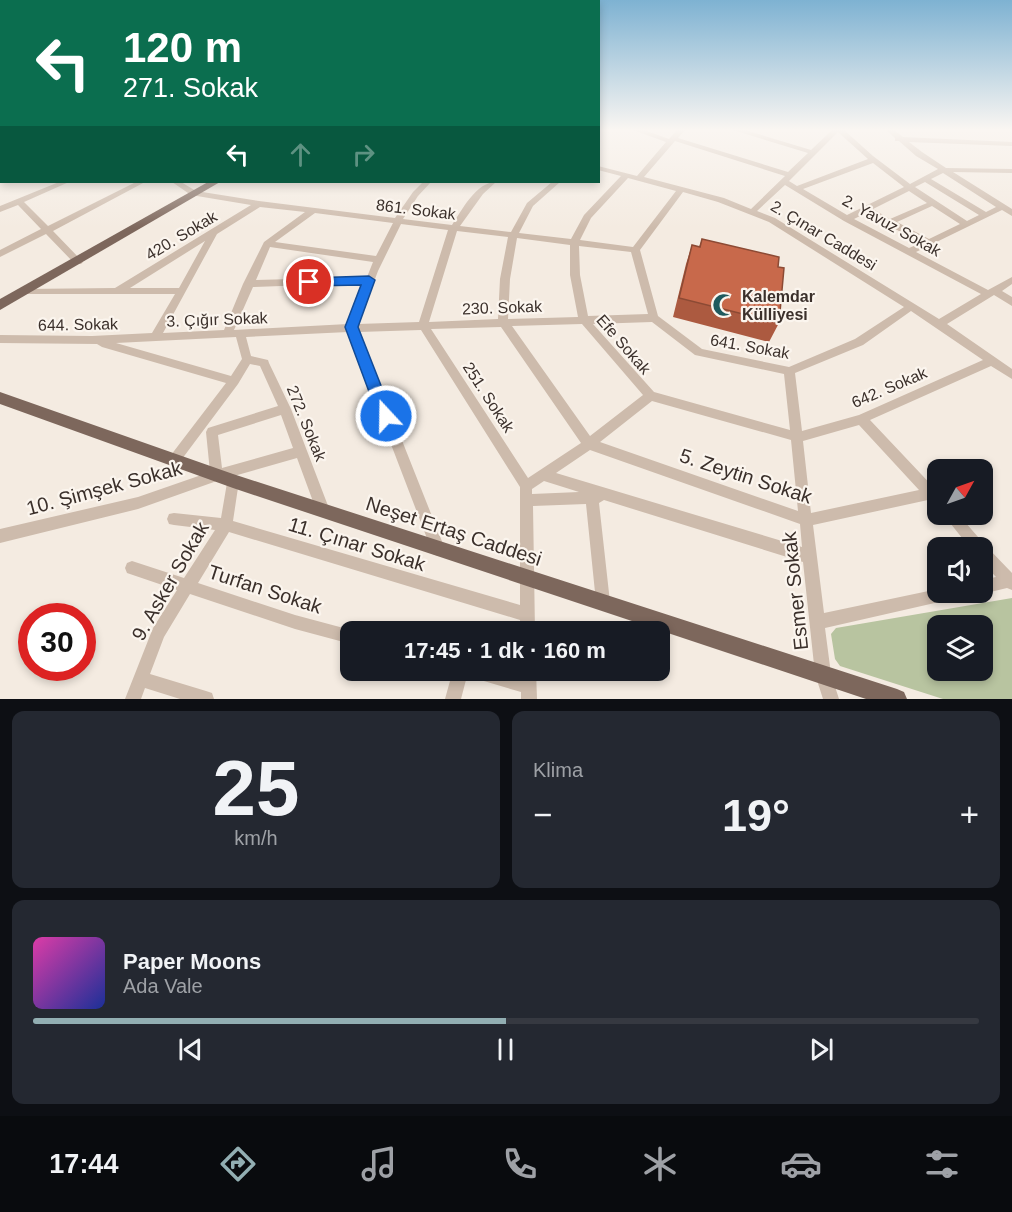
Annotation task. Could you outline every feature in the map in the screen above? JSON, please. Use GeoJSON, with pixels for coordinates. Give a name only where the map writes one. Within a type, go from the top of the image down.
{"type":"FeatureCollection","features":[{"type":"Feature","properties":{"kind":"main road"},"geometry":{"type":"LineString","coordinates":[[0,305],[213,183]]}},
{"type":"Feature","properties":{"kind":"main road","name":"Neşet Ertaş Caddesi"},"geometry":{"type":"LineString","coordinates":[[0,398],[323,511],[897,699]]}},
{"type":"Feature","properties":{"kind":"street"},"geometry":{"type":"LineString","coordinates":[[633,177],[649,163]]}},
{"type":"Feature","properties":{"kind":"street","name":"2. Yavuz Sokak"},"geometry":{"type":"LineString","coordinates":[[741,163],[787,178],[798,188],[847,219],[1012,302]]}},
{"type":"Feature","properties":{"kind":"street"},"geometry":{"type":"LineString","coordinates":[[753,211],[804,163]]}},
{"type":"Feature","properties":{"kind":"street"},"geometry":{"type":"LineString","coordinates":[[798,188],[864,163]]}},
{"type":"Feature","properties":{"kind":"street"},"geometry":{"type":"LineString","coordinates":[[874,163],[908,188],[966,224]]}},
{"type":"Feature","properties":{"kind":"street"},"geometry":{"type":"LineString","coordinates":[[933,163],[1012,213]]}},
{"type":"Feature","properties":{"kind":"street","name":"2. Çınar Caddesi"},"geometry":{"type":"LineString","coordinates":[[600,169],[681,189],[753,211],[772,220],[912,306],[1012,375]]}},
{"type":"Feature","properties":{"kind":"street"},"geometry":{"type":"LineString","coordinates":[[847,219],[943,170],[1012,171]]}},
{"type":"Feature","properties":{"kind":"street"},"geometry":{"type":"LineString","coordinates":[[1003,171],[1012,176]]}},
{"type":"Feature","properties":{"kind":"street","name":"Efe Sokak"},"geometry":{"type":"LineString","coordinates":[[633,177],[587,217],[574,243],[575,275],[583,319],[650,396],[797,437]]}},
{"type":"Feature","properties":{"kind":"street"},"geometry":{"type":"LineString","coordinates":[[925,179],[985,215]]}},
{"type":"Feature","properties":{"kind":"street"},"geometry":{"type":"LineString","coordinates":[[0,209],[63,183]]}},
{"type":"Feature","properties":{"kind":"street"},"geometry":{"type":"LineString","coordinates":[[0,254],[139,183]]}},
{"type":"Feature","properties":{"kind":"street"},"geometry":{"type":"LineString","coordinates":[[178,183],[194,193]]}},
{"type":"Feature","properties":{"kind":"street"},"geometry":{"type":"LineString","coordinates":[[423,325],[453,229],[480,192],[491,183]]}},
{"type":"Feature","properties":{"kind":"street"},"geometry":{"type":"LineString","coordinates":[[555,183],[530,205],[513,236],[505,279],[503,322],[590,444]]}},
{"type":"Feature","properties":{"kind":"street"},"geometry":{"type":"LineString","coordinates":[[421,184],[398,222],[369,280],[351,327],[438,549]]}},
{"type":"Feature","properties":{"kind":"street"},"geometry":{"type":"LineString","coordinates":[[654,318],[636,250],[681,189]]}},
{"type":"Feature","properties":{"kind":"street","name":"861. Sokak"},"geometry":{"type":"LineString","coordinates":[[194,193],[398,222],[636,250]]}},
{"type":"Feature","properties":{"kind":"street"},"geometry":{"type":"LineString","coordinates":[[19,201],[78,262]]}},
{"type":"Feature","properties":{"kind":"street","name":"420. Sokak"},"geometry":{"type":"LineString","coordinates":[[117,291],[259,204]]}},
{"type":"Feature","properties":{"kind":"street"},"geometry":{"type":"LineString","coordinates":[[890,222],[933,204]]}},
{"type":"Feature","properties":{"kind":"street"},"geometry":{"type":"LineString","coordinates":[[909,252],[1002,207]]}},
{"type":"Feature","properties":{"kind":"street"},"geometry":{"type":"LineString","coordinates":[[866,209],[929,243]]}},
{"type":"Feature","properties":{"kind":"street"},"geometry":{"type":"LineString","coordinates":[[175,459],[234,381],[247,359],[234,333],[248,284],[267,244],[314,210]]}},
{"type":"Feature","properties":{"kind":"street"},"geometry":{"type":"LineString","coordinates":[[156,336],[214,233]]}},
{"type":"Feature","properties":{"kind":"street"},"geometry":{"type":"LineString","coordinates":[[267,244],[379,260]]}},
{"type":"Feature","properties":{"kind":"street"},"geometry":{"type":"LineString","coordinates":[[248,284],[369,280]]}},
{"type":"Feature","properties":{"kind":"street"},"geometry":{"type":"LineString","coordinates":[[939,324],[1012,280]]}},
{"type":"Feature","properties":{"kind":"street"},"geometry":{"type":"LineString","coordinates":[[26,291],[182,291]]}},
{"type":"Feature","properties":{"kind":"street","name":"641. Sokak"},"geometry":{"type":"LineString","coordinates":[[654,318],[699,352],[789,371],[859,342],[912,306]]}},
{"type":"Feature","properties":{"kind":"street","name":"230. Sokak"},"geometry":{"type":"LineString","coordinates":[[351,327],[654,318]]}},
{"type":"Feature","properties":{"kind":"street","name":"251. Sokak"},"geometry":{"type":"LineString","coordinates":[[423,325],[527,493]]}},
{"type":"Feature","properties":{"kind":"street","name":"3. Çığır Sokak"},"geometry":{"type":"LineString","coordinates":[[156,336],[351,327]]}},
{"type":"Feature","properties":{"kind":"street","name":"644. Sokak"},"geometry":{"type":"LineString","coordinates":[[0,339],[92,340],[156,336]]}},
{"type":"Feature","properties":{"kind":"street"},"geometry":{"type":"LineString","coordinates":[[92,340],[234,381]]}},
{"type":"Feature","properties":{"kind":"street","name":"272. Sokak"},"geometry":{"type":"LineString","coordinates":[[247,359],[264,363],[285,409],[323,511]]}},
{"type":"Feature","properties":{"kind":"street","name":"642. Sokak"},"geometry":{"type":"LineString","coordinates":[[797,437],[861,419],[992,360]]}},
{"type":"Feature","properties":{"kind":"street","name":"Esmer Sokak"},"geometry":{"type":"LineString","coordinates":[[789,371],[823,674],[831,699]]}},
{"type":"Feature","properties":{"kind":"street"},"geometry":{"type":"LineString","coordinates":[[528,621],[527,493],[543,475],[590,444],[650,396]]}},
{"type":"Feature","properties":{"kind":"street","name":"9. Asker Sokak"},"geometry":{"type":"LineString","coordinates":[[133,699],[158,633],[226,525],[225,478],[212,432],[285,409]]}},
{"type":"Feature","properties":{"kind":"street"},"geometry":{"type":"LineString","coordinates":[[861,419],[927,490]]}},
{"type":"Feature","properties":{"kind":"street","name":"5. Zeytin Sokak"},"geometry":{"type":"LineString","coordinates":[[590,444],[807,520],[927,499]]}},
{"type":"Feature","properties":{"kind":"street","name":"10. Şimşek Sokak"},"geometry":{"type":"LineString","coordinates":[[0,536],[138,503],[225,478],[301,451]]}},
{"type":"Feature","properties":{"kind":"street"},"geometry":{"type":"LineString","coordinates":[[543,475],[811,556]]}},
{"type":"Feature","properties":{"kind":"street"},"geometry":{"type":"LineString","coordinates":[[527,493],[614,496]]}},
{"type":"Feature","properties":{"kind":"street"},"geometry":{"type":"LineString","coordinates":[[592,497],[603,602]]}},
{"type":"Feature","properties":{"kind":"street","name":"11. Çınar Sokak"},"geometry":{"type":"LineString","coordinates":[[174,519],[226,525],[528,615]]}},
{"type":"Feature","properties":{"kind":"street"},"geometry":{"type":"LineString","coordinates":[[959,525],[970,537]]}},
{"type":"Feature","properties":{"kind":"street"},"geometry":{"type":"LineString","coordinates":[[993,561],[1012,581]]}},
{"type":"Feature","properties":{"kind":"street","name":"Turfan Sokak"},"geometry":{"type":"LineString","coordinates":[[132,568],[295,622],[340,634]]}},
{"type":"Feature","properties":{"kind":"street"},"geometry":{"type":"LineString","coordinates":[[993,585],[1012,581]]}},
{"type":"Feature","properties":{"kind":"street"},"geometry":{"type":"LineString","coordinates":[[818,621],[927,598]]}},
{"type":"Feature","properties":{"kind":"street"},"geometry":{"type":"LineString","coordinates":[[140,680],[206,699]]}},
{"type":"Feature","properties":{"kind":"street"},"geometry":{"type":"LineString","coordinates":[[453,699],[458,681]]}},
{"type":"Feature","properties":{"kind":"street"},"geometry":{"type":"LineString","coordinates":[[513,681],[528,685]]}},
{"type":"Feature","properties":{"kind":"green space"},"geometry":{"type":"Polygon","coordinates":[[[1012,598],[1012,699],[943,699],[840,666],[835,659],[831,634],[836,628],[1012,598]]]}},
{"type":"Feature","properties":{"kind":"building"},"geometry":{"type":"Polygon","coordinates":[[[702,239],[779,257],[778,267],[784,268],[779,323],[679,298],[692,245],[700,247],[702,239]]]}},
{"type":"Feature","properties":{"kind":"place","name":"Kalemdar Külliyesi"},"geometry":{"type":"Point","coordinates":[724,305]}},
{"type":"Feature","properties":{"kind":"route"},"geometry":{"type":"LineString","coordinates":[[309,282],[369,280],[351,327],[386,416]]}}]}
